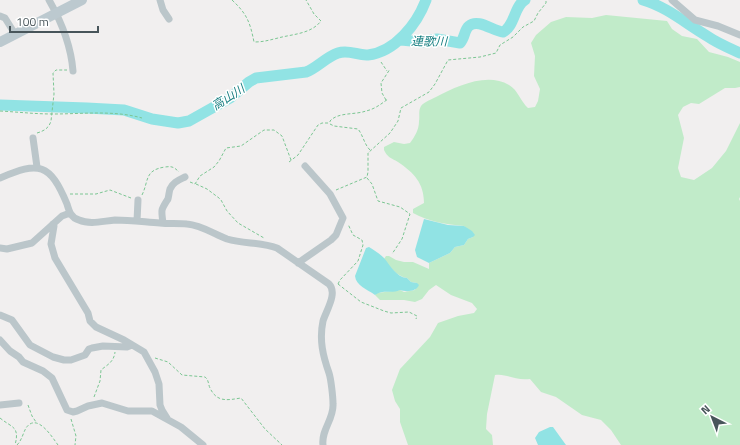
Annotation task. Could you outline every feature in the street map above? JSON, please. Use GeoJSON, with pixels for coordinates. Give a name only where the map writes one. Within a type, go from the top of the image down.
{"type":"FeatureCollection","features":[{"type":"Feature","properties":{"kind":"street"},"geometry":{"type":"LineString","coordinates":[[49,0],[56,13],[72,57],[73,71]]}},
{"type":"Feature","properties":{"kind":"street"},"geometry":{"type":"LineString","coordinates":[[0,42],[82,0]]}},
{"type":"Feature","properties":{"kind":"street"},"geometry":{"type":"LineString","coordinates":[[160,0],[163,10],[168,18]]}},
{"type":"Feature","properties":{"kind":"street"},"geometry":{"type":"LineString","coordinates":[[672,0],[695,20],[718,26],[740,35]]}},
{"type":"Feature","properties":{"kind":"street"},"geometry":{"type":"LineString","coordinates":[[0,16],[4,18],[15,34]]}},
{"type":"Feature","properties":{"kind":"street"},"geometry":{"type":"LineString","coordinates":[[33,138],[37,167]]}},
{"type":"Feature","properties":{"kind":"street"},"geometry":{"type":"LineString","coordinates":[[298,263],[336,235],[343,218],[330,194],[305,166]]}},
{"type":"Feature","properties":{"kind":"street"},"geometry":{"type":"LineString","coordinates":[[0,178],[23,169],[37,167],[51,175],[62,194],[70,213],[78,220],[89,223],[114,220],[190,224],[226,238],[245,243],[268,245],[277,248],[331,285],[333,289],[324,321],[321,339],[324,358],[331,381],[333,403],[332,411],[323,437],[323,445]]}},
{"type":"Feature","properties":{"kind":"street"},"geometry":{"type":"LineString","coordinates":[[163,223],[161,211],[168,198],[170,190],[177,180],[185,177]]}},
{"type":"Feature","properties":{"kind":"street"},"geometry":{"type":"LineString","coordinates":[[137,221],[138,200]]}},
{"type":"Feature","properties":{"kind":"street"},"geometry":{"type":"LineString","coordinates":[[0,248],[7,249],[32,243],[62,216],[70,213]]}},
{"type":"Feature","properties":{"kind":"street"},"geometry":{"type":"LineString","coordinates":[[53,224],[54,230],[51,244],[55,258],[85,307],[90,321],[96,327],[144,352],[155,372],[159,384],[162,410],[170,421]]}},
{"type":"Feature","properties":{"kind":"street"},"geometry":{"type":"LineString","coordinates":[[0,315],[12,320],[30,345],[53,357],[64,360],[71,360],[85,355],[89,349],[92,348],[103,346],[127,347],[132,345]]}},
{"type":"Feature","properties":{"kind":"street"},"geometry":{"type":"LineString","coordinates":[[0,340],[23,362],[43,371],[52,378],[67,410],[73,412],[88,406],[102,403],[128,411],[152,411],[181,426],[203,445]]}},
{"type":"Feature","properties":{"kind":"street"},"geometry":{"type":"LineString","coordinates":[[0,404],[19,403]]}},
{"type":"Feature","properties":{"kind":"path"},"geometry":{"type":"LineString","coordinates":[[232,0],[250,24],[254,42],[296,35],[320,23],[321,21],[314,14],[306,0]]}},
{"type":"Feature","properties":{"kind":"path"},"geometry":{"type":"LineString","coordinates":[[366,178],[368,172],[367,155],[370,150],[390,133],[398,121],[401,108],[424,95],[432,88],[448,60],[480,57],[496,53],[500,45],[513,38],[523,27],[534,21],[546,1]]}},
{"type":"Feature","properties":{"kind":"path"},"geometry":{"type":"LineString","coordinates":[[381,62],[388,71]]}},
{"type":"Feature","properties":{"kind":"path"},"geometry":{"type":"LineString","coordinates":[[330,123],[332,119],[337,116],[356,114],[366,111],[379,106],[387,100],[382,92],[381,83],[390,69]]}},
{"type":"Feature","properties":{"kind":"path"},"geometry":{"type":"LineString","coordinates":[[33,138],[36,133],[44,130],[50,125],[54,94],[53,73],[56,70],[73,71]]}},
{"type":"Feature","properties":{"kind":"path"},"geometry":{"type":"LineString","coordinates":[[0,111],[122,114],[142,118]]}},
{"type":"Feature","properties":{"kind":"path"},"geometry":{"type":"LineString","coordinates":[[289,162],[298,155],[318,125],[322,123],[330,123],[334,126],[358,129],[370,150]]}},
{"type":"Feature","properties":{"kind":"path"},"geometry":{"type":"LineString","coordinates":[[195,184],[200,176],[214,167],[226,148],[241,146],[264,130],[274,130],[282,136],[291,160]]}},
{"type":"Feature","properties":{"kind":"path"},"geometry":{"type":"LineString","coordinates":[[62,194],[92,195],[110,190],[138,200],[143,192],[147,178],[154,169],[173,166],[191,184],[207,189],[218,198],[238,223],[262,236],[268,245]]}},
{"type":"Feature","properties":{"kind":"path"},"geometry":{"type":"LineString","coordinates":[[330,194],[340,188],[366,178]]}},
{"type":"Feature","properties":{"kind":"path"},"geometry":{"type":"LineString","coordinates":[[366,178],[372,184],[378,201],[400,207],[410,214],[402,239],[392,254]]}},
{"type":"Feature","properties":{"kind":"path"},"geometry":{"type":"LineString","coordinates":[[343,218],[346,219],[353,235],[362,240],[363,245],[358,261],[338,284],[361,302],[392,313],[413,313],[417,316],[416,320]]}},
{"type":"Feature","properties":{"kind":"path"},"geometry":{"type":"LineString","coordinates":[[88,406],[96,394],[100,381],[101,370],[113,359],[116,347]]}},
{"type":"Feature","properties":{"kind":"path"},"geometry":{"type":"LineString","coordinates":[[144,352],[149,353],[156,359],[168,362],[182,375],[205,377],[211,391],[223,400],[241,398],[265,429],[282,445]]}},
{"type":"Feature","properties":{"kind":"path"},"geometry":{"type":"LineString","coordinates":[[28,405],[36,423]]}},
{"type":"Feature","properties":{"kind":"path"},"geometry":{"type":"LineString","coordinates":[[67,410],[76,436],[75,445]]}},
{"type":"Feature","properties":{"kind":"path"},"geometry":{"type":"LineString","coordinates":[[0,418],[11,424],[17,432],[15,445]]}},
{"type":"Feature","properties":{"kind":"path"},"geometry":{"type":"LineString","coordinates":[[18,445],[27,426],[36,423],[42,425],[58,445]]}},
{"type":"Feature","properties":{"kind":"green space"},"geometry":{"type":"Polygon","coordinates":[[[606,15],[667,21],[672,29],[682,36],[697,39],[709,52],[740,62],[740,87],[725,88],[699,104],[691,103],[683,107],[678,115],[684,138],[678,168],[681,177],[694,180],[712,168],[726,151],[740,123],[740,445],[621,445],[611,430],[601,420],[582,415],[556,397],[541,392],[530,379],[495,375],[487,414],[486,429],[492,435],[493,445],[408,445],[400,422],[400,409],[395,401],[392,390],[400,369],[430,337],[438,323],[458,316],[474,313],[477,309],[472,303],[451,295],[436,285],[429,290],[422,299],[415,302],[404,300],[380,300],[375,295],[377,293],[415,290],[417,283],[411,282],[407,278],[397,273],[384,259],[386,256],[389,256],[404,262],[413,262],[429,269],[429,263],[450,253],[455,247],[464,245],[468,239],[473,237],[464,226],[431,221],[413,213],[413,209],[424,203],[424,196],[420,184],[409,170],[388,156],[384,150],[384,147],[394,142],[404,144],[410,143],[419,124],[422,105],[453,89],[472,82],[482,80],[500,81],[512,87],[528,108],[535,107],[538,101],[540,89],[534,76],[535,56],[531,43],[536,35],[551,22],[566,17],[592,18],[606,15]]]}},
{"type":"Feature","properties":{"kind":"water"},"geometry":{"type":"Polygon","coordinates":[[[424,219],[448,225],[464,226],[475,235],[468,239],[464,245],[455,247],[450,253],[429,263],[417,257],[415,250],[424,219]]]}},
{"type":"Feature","properties":{"kind":"water"},"geometry":{"type":"Polygon","coordinates":[[[369,247],[377,252],[400,275],[407,278],[411,282],[417,283],[419,285],[418,287],[411,291],[400,290],[394,292],[381,292],[375,295],[362,287],[357,282],[355,276],[366,248],[369,247]]]}},
{"type":"Feature","properties":{"kind":"water"},"geometry":{"type":"Polygon","coordinates":[[[553,427],[566,445],[538,445],[535,438],[539,432],[553,427]]]}},
{"type":"Feature","properties":{"kind":"waterway","name":"高山川"},"geometry":{"type":"LineString","coordinates":[[0,105],[124,110],[152,119],[178,123],[189,121],[230,98],[256,78],[306,72],[329,57],[342,52],[368,55],[387,49],[396,43],[411,27],[426,0]]}},
{"type":"Feature","properties":{"kind":"waterway","name":"連歌川"},"geometry":{"type":"LineString","coordinates":[[401,40],[422,42],[437,39],[460,43],[467,28],[477,23],[503,32],[510,25],[521,3],[525,0]]}},
{"type":"Feature","properties":{"kind":"waterway","name":"連歌川"},"geometry":{"type":"LineString","coordinates":[[643,0],[668,11],[715,41],[740,53]]}}]}
